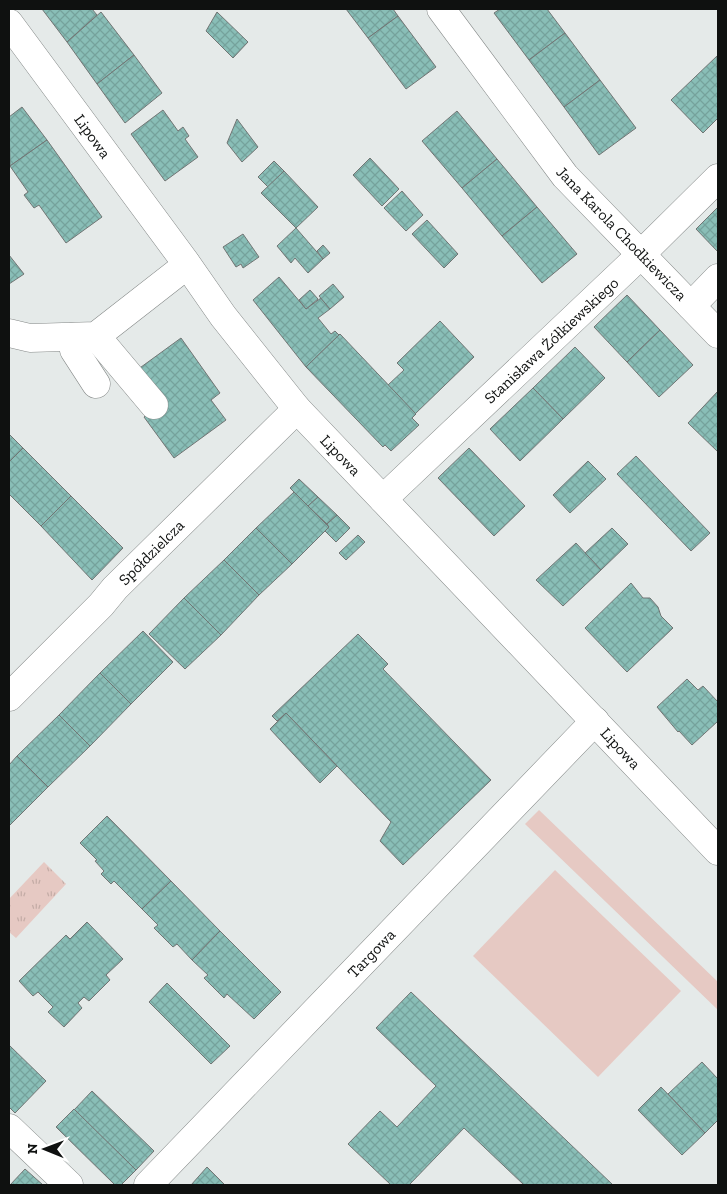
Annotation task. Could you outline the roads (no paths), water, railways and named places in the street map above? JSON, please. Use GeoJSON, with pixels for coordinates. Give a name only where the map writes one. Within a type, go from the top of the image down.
{"type":"FeatureCollection","features":[{"type":"Feature","properties":{"kind":"street","name":"Jana Karola Chodkiewicza"},"geometry":{"type":"LineString","coordinates":[[442,9],[565,176],[718,334]]}},
{"type":"Feature","properties":{"kind":"street","name":"Lipowa"},"geometry":{"type":"LineString","coordinates":[[9,23],[223,316],[297,409],[718,851]]}},
{"type":"Feature","properties":{"kind":"street","name":"Stanisława Żółkiewskiego"},"geometry":{"type":"LineString","coordinates":[[382,499],[718,178]]}},
{"type":"Feature","properties":{"kind":"street"},"geometry":{"type":"LineString","coordinates":[[96,384],[74,350],[84,337],[187,265]]}},
{"type":"Feature","properties":{"kind":"street"},"geometry":{"type":"LineString","coordinates":[[691,306],[718,278]]}},
{"type":"Feature","properties":{"kind":"street"},"geometry":{"type":"LineString","coordinates":[[19,336],[84,337],[154,405]]}},
{"type":"Feature","properties":{"kind":"street","name":"Spółdzielcza"},"geometry":{"type":"LineString","coordinates":[[9,697],[101,605],[115,588],[297,409]]}},
{"type":"Feature","properties":{"kind":"street","name":"Targowa"},"geometry":{"type":"LineString","coordinates":[[151,1184],[595,722]]}},
{"type":"Feature","properties":{"kind":"street"},"geometry":{"type":"LineString","coordinates":[[9,1128],[69,1185]]}}]}
